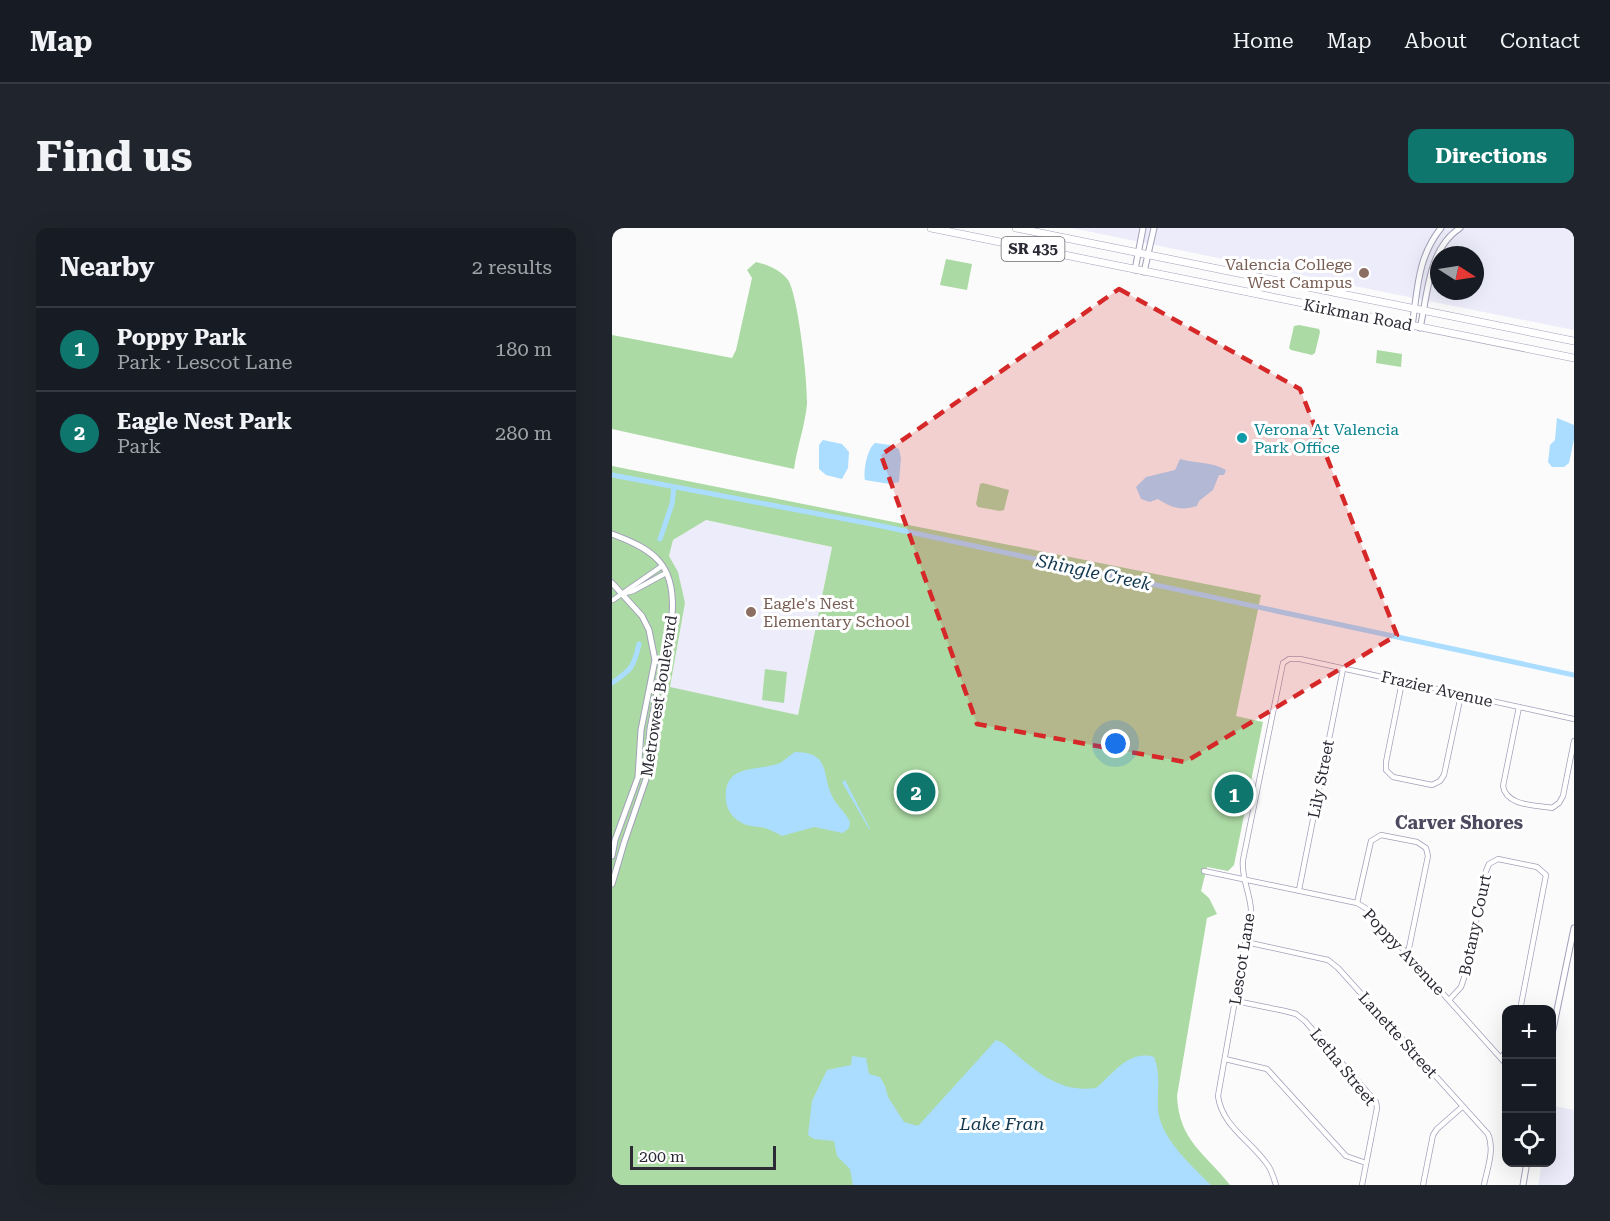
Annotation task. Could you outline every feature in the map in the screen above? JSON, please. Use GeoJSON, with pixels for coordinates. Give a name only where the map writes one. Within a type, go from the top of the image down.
{"type":"FeatureCollection","features":[{"type":"Feature","properties":{"kind":"main road","name":"Kirkman Road"},"geometry":{"type":"LineString","coordinates":[[931,228],[1574,358]]}},
{"type":"Feature","properties":{"kind":"main road","name":"Kirkman Road"},"geometry":{"type":"LineString","coordinates":[[1018,228],[1574,341]]}},
{"type":"Feature","properties":{"kind":"street"},"geometry":{"type":"LineString","coordinates":[[1135,270],[1143,228]]}},
{"type":"Feature","properties":{"kind":"street"},"geometry":{"type":"LineString","coordinates":[[1144,272],[1154,228]]}},
{"type":"Feature","properties":{"kind":"street"},"geometry":{"type":"LineString","coordinates":[[1412,326],[1422,261],[1441,228]]}},
{"type":"Feature","properties":{"kind":"street"},"geometry":{"type":"LineString","coordinates":[[1420,328],[1432,266],[1443,244],[1460,228]]}},
{"type":"Feature","properties":{"kind":"street","name":"Metrowest Boulevard"},"geometry":{"type":"LineString","coordinates":[[612,534],[654,554],[666,573],[673,598],[650,729],[646,779],[612,884]]}},
{"type":"Feature","properties":{"kind":"street"},"geometry":{"type":"LineString","coordinates":[[613,600],[662,566]]}},
{"type":"Feature","properties":{"kind":"street"},"geometry":{"type":"LineString","coordinates":[[622,594],[633,591],[666,573]]}},
{"type":"Feature","properties":{"kind":"street","name":"Metrowest Boulevard"},"geometry":{"type":"LineString","coordinates":[[612,583],[642,616],[649,630],[653,645],[654,668],[643,720],[638,777],[612,856]]}},
{"type":"Feature","properties":{"kind":"street","name":"Lescot Lane"},"geometry":{"type":"LineString","coordinates":[[1276,1185],[1269,1168],[1226,1120],[1219,1108],[1218,1096],[1251,910],[1251,899],[1243,879],[1243,860],[1281,669],[1283,663],[1289,659],[1300,659]]}},
{"type":"Feature","properties":{"kind":"street","name":"Frazier Avenue"},"geometry":{"type":"LineString","coordinates":[[1300,659],[1574,720]]}},
{"type":"Feature","properties":{"kind":"street"},"geometry":{"type":"LineString","coordinates":[[654,668],[662,670]]}},
{"type":"Feature","properties":{"kind":"street","name":"Lily Street"},"geometry":{"type":"LineString","coordinates":[[1299,890],[1343,669]]}},
{"type":"Feature","properties":{"kind":"street"},"geometry":{"type":"LineString","coordinates":[[1402,682],[1386,762],[1386,770],[1393,777],[1432,785],[1440,781],[1444,775],[1461,695]]}},
{"type":"Feature","properties":{"kind":"street"},"geometry":{"type":"LineString","coordinates":[[1519,707],[1503,786],[1507,797],[1552,808],[1559,803],[1563,796],[1574,741]]}},
{"type":"Feature","properties":{"kind":"street"},"geometry":{"type":"LineString","coordinates":[[621,824],[629,828]]}},
{"type":"Feature","properties":{"kind":"street"},"geometry":{"type":"LineString","coordinates":[[1357,903],[1371,841],[1381,835],[1417,842],[1426,848],[1428,856],[1408,954]]}},
{"type":"Feature","properties":{"kind":"street","name":"Botany Court"},"geometry":{"type":"LineString","coordinates":[[1449,1000],[1461,987],[1466,972],[1486,871],[1489,864],[1498,859],[1537,867],[1546,875],[1521,1005]]}},
{"type":"Feature","properties":{"kind":"street","name":"Poppy Avenue"},"geometry":{"type":"LineString","coordinates":[[1204,871],[1357,903],[1367,909],[1501,1058]]}},
{"type":"Feature","properties":{"kind":"street"},"geometry":{"type":"LineString","coordinates":[[1556,1015],[1574,928]]}},
{"type":"Feature","properties":{"kind":"street","name":"Lanette Street"},"geometry":{"type":"LineString","coordinates":[[1246,942],[1328,960],[1338,968],[1488,1134],[1491,1142],[1484,1185]]}},
{"type":"Feature","properties":{"kind":"street","name":"Letha Street"},"geometry":{"type":"LineString","coordinates":[[1236,1001],[1296,1014],[1305,1021],[1376,1102],[1377,1108],[1362,1185]]}},
{"type":"Feature","properties":{"kind":"street"},"geometry":{"type":"LineString","coordinates":[[1225,1059],[1267,1069],[1346,1156],[1366,1163]]}},
{"type":"Feature","properties":{"kind":"street"},"geometry":{"type":"LineString","coordinates":[[1423,1185],[1433,1135],[1462,1107]]}},
{"type":"Feature","properties":{"kind":"street"},"geometry":{"type":"LineString","coordinates":[[1523,1185],[1526,1167]]}},
{"type":"Feature","properties":{"kind":"highlighted area"},"geometry":{"type":"Polygon","coordinates":[[[1119,289],[1300,389],[1397,635],[1185,762],[977,724],[881,455],[1119,289]]]}},
{"type":"Feature","properties":{"kind":"shaded area","name":"Valencia College West Campus"},"geometry":{"type":"Polygon","coordinates":[[[1072,228],[1574,228],[1574,330],[1374,290],[1072,228]]]}},
{"type":"Feature","properties":{"kind":"shaded area","name":"Eagle's Nest Elementary School"},"geometry":{"type":"Polygon","coordinates":[[[706,520],[832,547],[798,715],[670,688],[685,603],[669,556],[673,540],[706,520]]]}},
{"type":"Feature","properties":{"kind":"shaded area"},"geometry":{"type":"Polygon","coordinates":[[[1556,1106],[1574,1110],[1574,1185],[1538,1185],[1541,1167],[1556,1167],[1556,1106]]]}},
{"type":"Feature","properties":{"kind":"green space"},"geometry":{"type":"Polygon","coordinates":[[[946,259],[972,264],[967,290],[940,285],[946,259]]]}},
{"type":"Feature","properties":{"kind":"green space"},"geometry":{"type":"Polygon","coordinates":[[[756,262],[774,268],[788,280],[799,320],[807,404],[794,469],[612,429],[612,335],[732,358],[736,350],[752,278],[747,270],[756,262]]]}},
{"type":"Feature","properties":{"kind":"green space"},"geometry":{"type":"Polygon","coordinates":[[[1294,326],[1319,329],[1315,353],[1312,355],[1289,348],[1294,326]]]}},
{"type":"Feature","properties":{"kind":"green space"},"geometry":{"type":"Polygon","coordinates":[[[1377,350],[1402,354],[1401,367],[1376,363],[1377,350]]]}},
{"type":"Feature","properties":{"kind":"green space"},"geometry":{"type":"Polygon","coordinates":[[[612,466],[1261,595],[1236,716],[1263,722],[1234,865],[1228,871],[1207,867],[1201,891],[1209,898],[1217,914],[1207,918],[1177,1096],[1179,1111],[1188,1135],[1230,1185],[612,1185],[612,466]],[[706,520],[673,540],[669,556],[678,572],[685,603],[670,687],[798,715],[832,547],[706,520]]]}},
{"type":"Feature","properties":{"kind":"green space"},"geometry":{"type":"Polygon","coordinates":[[[980,484],[1009,490],[1004,510],[978,507],[976,504],[980,484]]]}},
{"type":"Feature","properties":{"kind":"green space"},"geometry":{"type":"Polygon","coordinates":[[[765,669],[787,672],[784,703],[762,700],[765,669]]]}},
{"type":"Feature","properties":{"kind":"water"},"geometry":{"type":"Polygon","coordinates":[[[1557,418],[1574,425],[1574,439],[1569,463],[1564,467],[1552,467],[1548,462],[1550,445],[1555,440],[1557,418]]]}},
{"type":"Feature","properties":{"kind":"water"},"geometry":{"type":"Polygon","coordinates":[[[823,440],[842,444],[849,452],[848,468],[842,479],[826,475],[819,469],[819,445],[823,440]]]}},
{"type":"Feature","properties":{"kind":"water"},"geometry":{"type":"Polygon","coordinates":[[[875,443],[899,449],[901,458],[899,482],[890,484],[865,480],[866,460],[875,443]]]}},
{"type":"Feature","properties":{"kind":"water"},"geometry":{"type":"Polygon","coordinates":[[[1180,459],[1215,465],[1226,470],[1224,475],[1219,475],[1213,490],[1199,501],[1197,506],[1181,508],[1158,499],[1150,502],[1141,499],[1136,487],[1146,477],[1175,470],[1180,459]]]}},
{"type":"Feature","properties":{"kind":"water"},"geometry":{"type":"Polygon","coordinates":[[[795,752],[807,753],[820,761],[829,790],[850,822],[849,828],[843,833],[814,827],[782,836],[765,828],[745,824],[729,811],[726,789],[736,774],[780,763],[795,752]]]}},
{"type":"Feature","properties":{"kind":"water"},"geometry":{"type":"Polygon","coordinates":[[[845,780],[870,829],[842,782],[845,780]]]}},
{"type":"Feature","properties":{"kind":"water","name":"Lake Fran"},"geometry":{"type":"Polygon","coordinates":[[[996,1040],[1045,1076],[1069,1087],[1082,1089],[1096,1088],[1122,1064],[1137,1056],[1154,1057],[1158,1076],[1158,1109],[1164,1130],[1170,1141],[1211,1185],[853,1185],[850,1169],[837,1156],[834,1141],[814,1139],[808,1135],[812,1101],[827,1070],[851,1065],[852,1056],[866,1058],[869,1074],[880,1077],[888,1097],[904,1122],[918,1126],[996,1040]]]}},
{"type":"Feature","properties":{"kind":"waterway","name":"Shingle Creek"},"geometry":{"type":"LineString","coordinates":[[612,475],[877,525],[1574,675]]}},
{"type":"Feature","properties":{"kind":"waterway"},"geometry":{"type":"LineString","coordinates":[[660,539],[672,504],[674,487]]}},
{"type":"Feature","properties":{"kind":"waterway"},"geometry":{"type":"LineString","coordinates":[[612,683],[631,667],[639,644]]}},
{"type":"Feature","properties":{"kind":"place","name":"Valencia College West Campus"},"geometry":{"type":"Point","coordinates":[1364,273]}},
{"type":"Feature","properties":{"kind":"place","name":"Verona At Valencia Park Office"},"geometry":{"type":"Point","coordinates":[1242,438]}},
{"type":"Feature","properties":{"kind":"place","name":"Eagle's Nest Elementary School"},"geometry":{"type":"Point","coordinates":[751,612]}},
{"type":"Feature","properties":{"kind":"place","name":"Eagle Nest Park"},"geometry":{"type":"Point","coordinates":[916,792]}},
{"type":"Feature","properties":{"kind":"place","name":"Poppy Park"},"geometry":{"type":"Point","coordinates":[1234,794]}},
{"type":"Feature","properties":{"kind":"district","name":"Carver Shores"},"geometry":{"type":"Point","coordinates":[1459,822]}}]}
